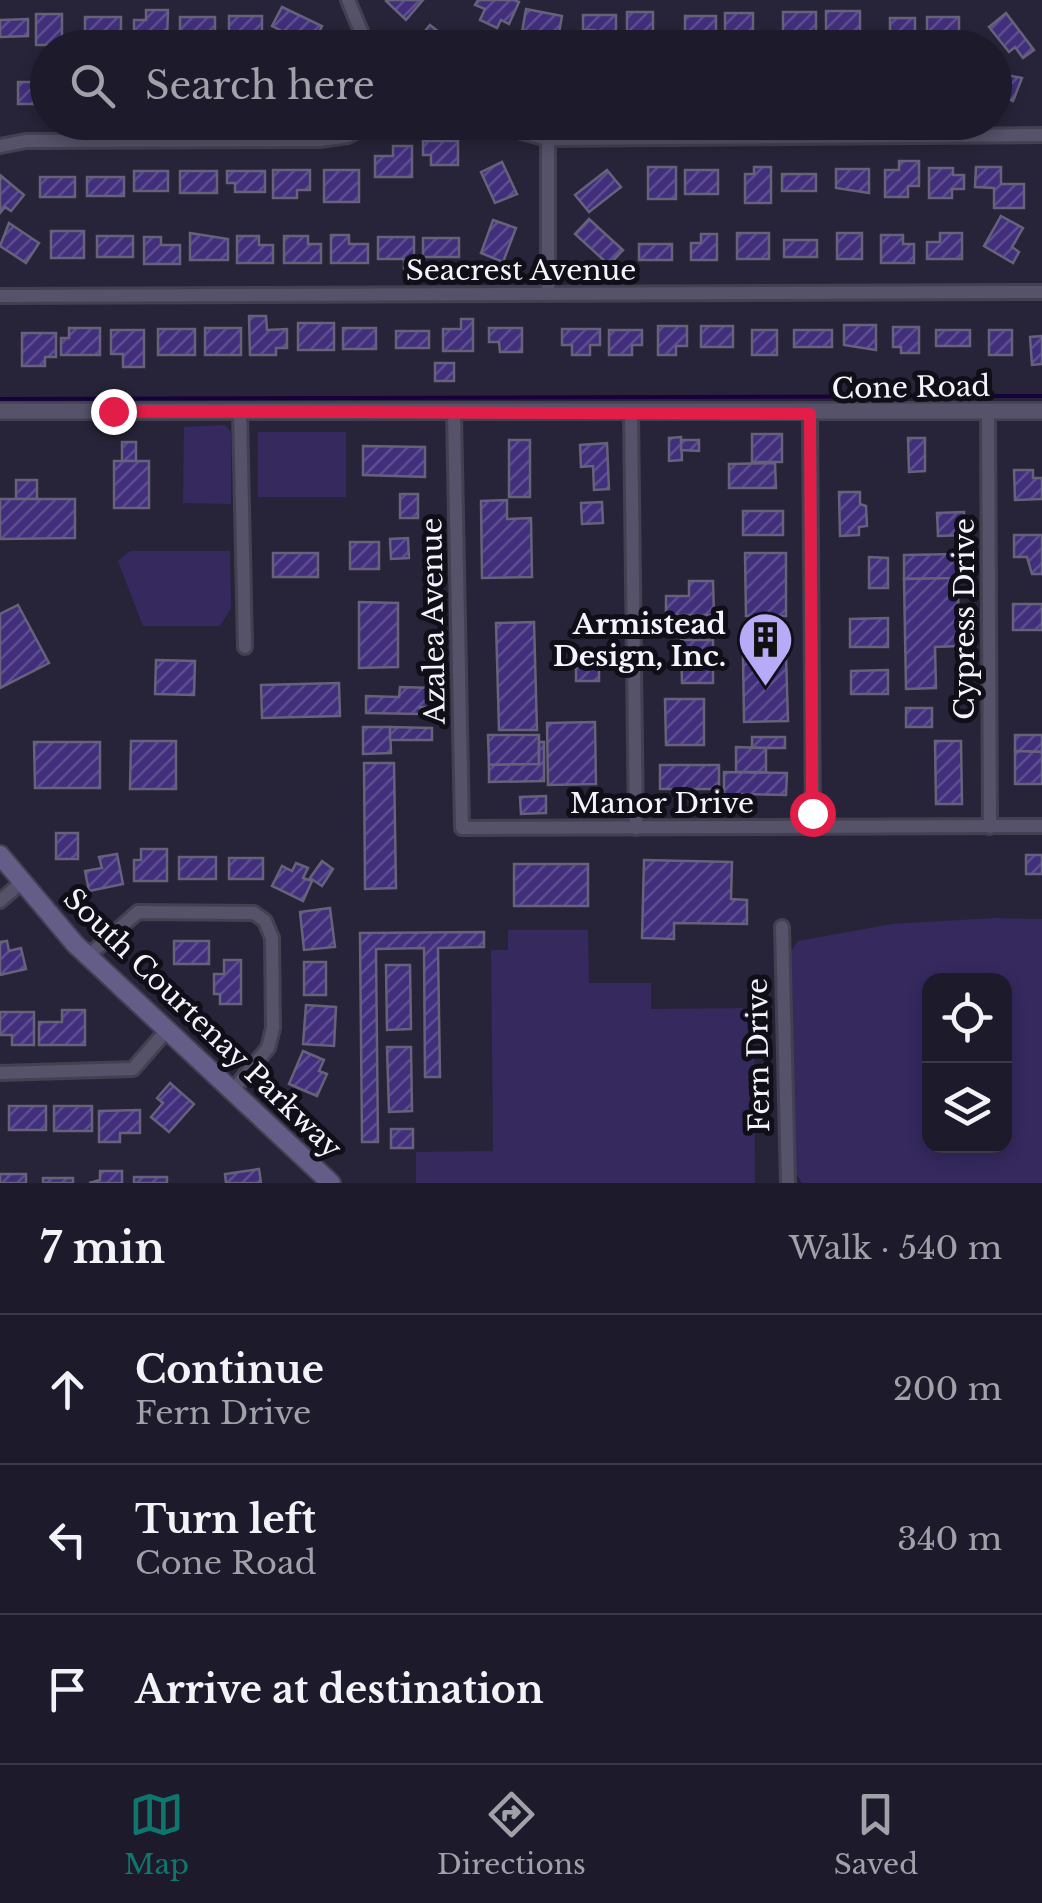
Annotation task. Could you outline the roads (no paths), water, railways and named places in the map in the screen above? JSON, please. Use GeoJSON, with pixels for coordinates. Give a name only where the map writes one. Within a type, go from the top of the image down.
{"type":"FeatureCollection","features":[{"type":"Feature","properties":{"kind":"main road","name":"South Courtenay Parkway"},"geometry":{"type":"LineString","coordinates":[[0,855],[88,956],[233,1090],[318,1178]]}},
{"type":"Feature","properties":{"kind":"street"},"geometry":{"type":"LineString","coordinates":[[348,0],[360,30]]}},
{"type":"Feature","properties":{"kind":"street"},"geometry":{"type":"LineString","coordinates":[[1012,135],[1042,135]]}},
{"type":"Feature","properties":{"kind":"street"},"geometry":{"type":"LineString","coordinates":[[0,146],[26,141],[320,140]]}},
{"type":"Feature","properties":{"kind":"street"},"geometry":{"type":"LineString","coordinates":[[548,140],[548,294]]}},
{"type":"Feature","properties":{"kind":"street","name":"Seacrest Avenue"},"geometry":{"type":"LineString","coordinates":[[0,296],[1042,292]]}},
{"type":"Feature","properties":{"kind":"street","name":"Cone Road"},"geometry":{"type":"LineString","coordinates":[[0,411],[1042,411]]}},
{"type":"Feature","properties":{"kind":"street"},"geometry":{"type":"LineString","coordinates":[[240,411],[245,647]]}},
{"type":"Feature","properties":{"kind":"street","name":"Cypress Drive"},"geometry":{"type":"LineString","coordinates":[[988,412],[990,826]]}},
{"type":"Feature","properties":{"kind":"street","name":"Azalea Avenue"},"geometry":{"type":"LineString","coordinates":[[454,413],[462,828]]}},
{"type":"Feature","properties":{"kind":"street"},"geometry":{"type":"LineString","coordinates":[[631,414],[636,828]]}},
{"type":"Feature","properties":{"kind":"street"},"geometry":{"type":"LineString","coordinates":[[810,414],[812,828]]}},
{"type":"Feature","properties":{"kind":"street","name":"Manor Drive"},"geometry":{"type":"LineString","coordinates":[[462,828],[1042,826]]}},
{"type":"Feature","properties":{"kind":"street"},"geometry":{"type":"LineString","coordinates":[[0,901],[21,883]]}},
{"type":"Feature","properties":{"kind":"street"},"geometry":{"type":"LineString","coordinates":[[88,956],[138,912],[254,913],[261,917],[272,938],[273,1028],[268,1048],[233,1090]]}},
{"type":"Feature","properties":{"kind":"street","name":"Fern Drive"},"geometry":{"type":"LineString","coordinates":[[782,926],[788,1183]]}},
{"type":"Feature","properties":{"kind":"street"},"geometry":{"type":"LineString","coordinates":[[0,1073],[133,1069],[167,1030]]}},
{"type":"Feature","properties":{"kind":"waterway"},"geometry":{"type":"LineString","coordinates":[[0,399],[1042,396]]}},
{"type":"Feature","properties":{"kind":"place","name":"Armistead Design, Inc."},"geometry":{"type":"Point","coordinates":[765,689]}}]}
